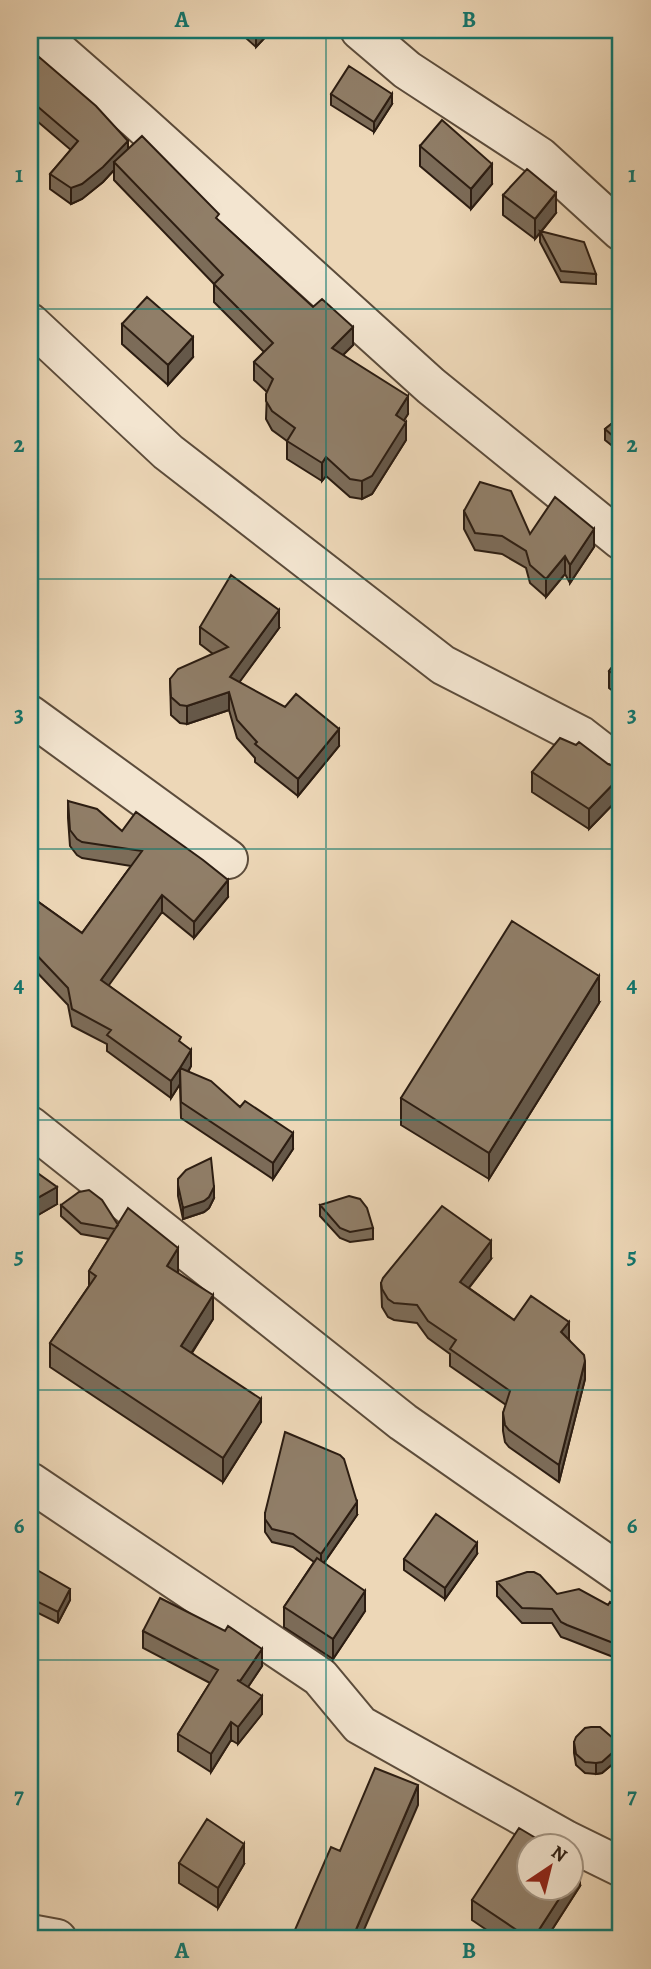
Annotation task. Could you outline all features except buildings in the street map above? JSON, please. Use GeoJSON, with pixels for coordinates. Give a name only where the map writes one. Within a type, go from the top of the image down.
{"type":"FeatureCollection","features":[{"type":"Feature","properties":{"kind":"street"},"geometry":{"type":"LineString","coordinates":[[34,30],[431,386],[621,540]]}},
{"type":"Feature","properties":{"kind":"street"},"geometry":{"type":"LineString","coordinates":[[360,30],[407,70],[540,157],[621,231]]}},
{"type":"Feature","properties":{"kind":"street"},"geometry":{"type":"LineString","coordinates":[[30,323],[168,452],[443,665],[581,736],[621,767]]}},
{"type":"Feature","properties":{"kind":"street"},"geometry":{"type":"LineString","coordinates":[[30,715],[228,859]]}},
{"type":"Feature","properties":{"kind":"street"},"geometry":{"type":"LineString","coordinates":[[30,1126],[403,1422],[621,1574]]}},
{"type":"Feature","properties":{"kind":"street"},"geometry":{"type":"LineString","coordinates":[[30,1482],[320,1677],[360,1726],[566,1840],[621,1867]]}},
{"type":"Feature","properties":{"kind":"street"},"geometry":{"type":"LineString","coordinates":[[30,1934],[57,1939]]}}]}
